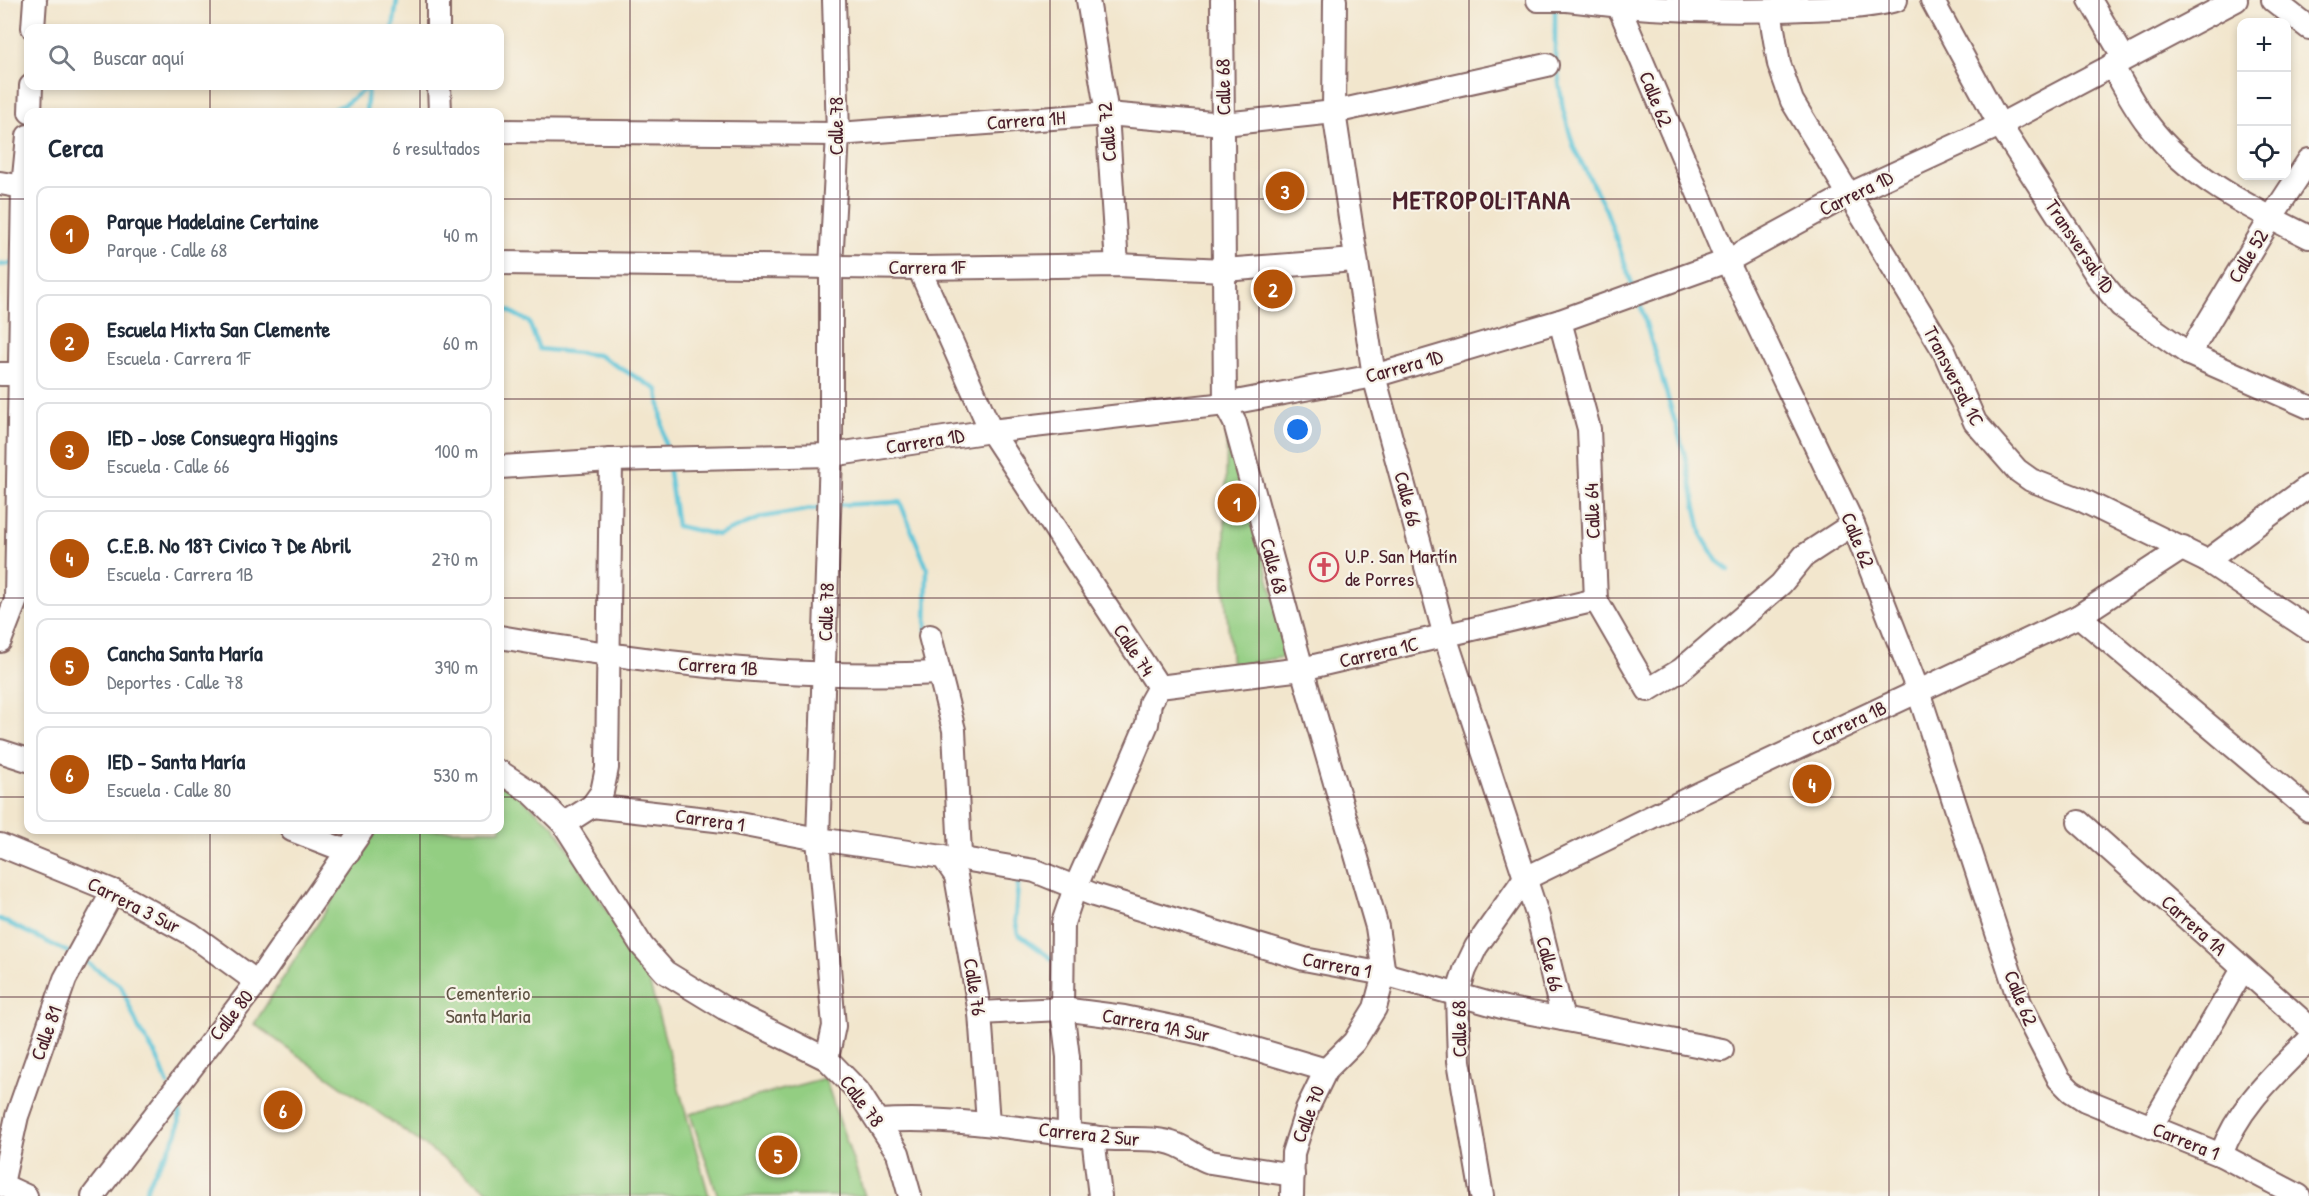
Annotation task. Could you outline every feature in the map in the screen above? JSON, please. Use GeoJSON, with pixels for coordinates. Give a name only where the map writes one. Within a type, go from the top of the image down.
{"type":"FeatureCollection","features":[{"type":"Feature","properties":{"kind":"street"},"geometry":{"type":"LineString","coordinates":[[33,24],[35,0]]}},
{"type":"Feature","properties":{"kind":"street"},"geometry":{"type":"LineString","coordinates":[[438,0],[438,24]]}},
{"type":"Feature","properties":{"kind":"street","name":"Calle 78"},"geometry":{"type":"LineString","coordinates":[[834,0],[838,134],[831,266],[831,455],[818,839],[833,991],[834,1026],[827,1059],[858,1091],[879,1121],[898,1153],[910,1196]]}},
{"type":"Feature","properties":{"kind":"street","name":"Calle 72"},"geometry":{"type":"LineString","coordinates":[[1088,0],[1107,114],[1118,266]]}},
{"type":"Feature","properties":{"kind":"street","name":"Calle 68"},"geometry":{"type":"LineString","coordinates":[[1222,0],[1225,404],[1235,423],[1302,669],[1377,927],[1384,974],[1375,1008],[1354,1042],[1326,1070]]}},
{"type":"Feature","properties":{"kind":"street","name":"Calle 66"},"geometry":{"type":"LineString","coordinates":[[1335,0],[1334,112],[1374,376],[1445,636],[1538,917],[1563,1019]]}},
{"type":"Feature","properties":{"kind":"street"},"geometry":{"type":"LineString","coordinates":[[1538,0],[1770,11],[1839,8],[1896,0]]}},
{"type":"Feature","properties":{"kind":"street","name":"Transversal 1D"},"geometry":{"type":"LineString","coordinates":[[1932,0],[2000,125],[2100,280],[2121,306],[2189,354],[2308,403]]}},
{"type":"Feature","properties":{"kind":"street"},"geometry":{"type":"LineString","coordinates":[[2090,0],[2148,125],[2171,150],[2215,186],[2309,237]]}},
{"type":"Feature","properties":{"kind":"street"},"geometry":{"type":"LineString","coordinates":[[2273,0],[2309,28]]}},
{"type":"Feature","properties":{"kind":"street","name":"Carrera 1D"},"geometry":{"type":"LineString","coordinates":[[504,467],[611,460],[831,455],[991,431],[1225,404],[1374,376],[1560,321],[1726,261],[1848,195],[2000,125],[2228,2]]}},
{"type":"Feature","properties":{"kind":"street","name":"Calle 62"},"geometry":{"type":"LineString","coordinates":[[1617,3],[1726,261],[1853,524],[1918,691],[2020,1003],[2059,1078],[2071,1091]]}},
{"type":"Feature","properties":{"kind":"street","name":"Transversal 1C"},"geometry":{"type":"LineString","coordinates":[[1770,11],[1779,64],[1786,87],[1848,195],[1944,351],[1975,422],[2017,470],[2031,480],[2183,548],[2207,561],[2309,629]]}},
{"type":"Feature","properties":{"kind":"street","name":"Carrera 1H"},"geometry":{"type":"LineString","coordinates":[[504,131],[838,134],[1107,114],[1224,124],[1334,112],[1547,64]]}},
{"type":"Feature","properties":{"kind":"street"},"geometry":{"type":"LineString","coordinates":[[30,108],[31,90]]}},
{"type":"Feature","properties":{"kind":"street"},"geometry":{"type":"LineString","coordinates":[[439,90],[440,108]]}},
{"type":"Feature","properties":{"kind":"street","name":"Calle 52"},"geometry":{"type":"LineString","coordinates":[[2189,354],[2271,218],[2309,160]]}},
{"type":"Feature","properties":{"kind":"street"},"geometry":{"type":"LineString","coordinates":[[0,641],[22,600],[16,488],[16,374],[24,269],[24,177]]}},
{"type":"Feature","properties":{"kind":"street"},"geometry":{"type":"LineString","coordinates":[[0,183],[23,187]]}},
{"type":"Feature","properties":{"kind":"street","name":"Carrera 1F"},"geometry":{"type":"LineString","coordinates":[[504,263],[919,268],[1118,266],[1224,270],[1355,260]]}},
{"type":"Feature","properties":{"kind":"street","name":"Calle 74"},"geometry":{"type":"LineString","coordinates":[[919,268],[991,431],[1159,687],[1150,704],[1147,724],[1074,888],[1063,923],[1062,1009],[1068,1057],[1069,1133]]}},
{"type":"Feature","properties":{"kind":"street","name":"Calle 64"},"geometry":{"type":"LineString","coordinates":[[1560,321],[1589,429],[1596,600],[1648,690],[1681,670],[1781,584],[1804,556],[1853,524]]}},
{"type":"Feature","properties":{"kind":"street"},"geometry":{"type":"LineString","coordinates":[[564,824],[592,806],[602,792],[607,768],[611,460]]}},
{"type":"Feature","properties":{"kind":"street"},"geometry":{"type":"LineString","coordinates":[[2207,561],[2309,486]]}},
{"type":"Feature","properties":{"kind":"street","name":"Carrera 1B"},"geometry":{"type":"LineString","coordinates":[[1524,879],[2079,616],[2183,548]]}},
{"type":"Feature","properties":{"kind":"street","name":"Carrera 1C"},"geometry":{"type":"LineString","coordinates":[[1159,687],[1302,669],[1596,600]]}},
{"type":"Feature","properties":{"kind":"street"},"geometry":{"type":"LineString","coordinates":[[2079,616],[2309,810]]}},
{"type":"Feature","properties":{"kind":"street","name":"Calle 76"},"geometry":{"type":"LineString","coordinates":[[930,636],[933,673],[954,730],[951,856],[980,1012],[988,1122]]}},
{"type":"Feature","properties":{"kind":"street","name":"Carrera 1B"},"geometry":{"type":"LineString","coordinates":[[504,638],[610,656],[685,664],[824,673],[933,673]]}},
{"type":"Feature","properties":{"kind":"street"},"geometry":{"type":"LineString","coordinates":[[0,751],[24,759]]}},
{"type":"Feature","properties":{"kind":"street"},"geometry":{"type":"LineString","coordinates":[[504,775],[532,793],[564,824],[642,946],[665,972],[724,1008],[827,1059]]}},
{"type":"Feature","properties":{"kind":"street","name":"Carrera 1"},"geometry":{"type":"LineString","coordinates":[[592,806],[724,821],[818,839],[951,856],[973,862],[1035,871],[1074,888],[1261,948],[1304,959],[1384,974],[1505,1008],[1722,1050]]}},
{"type":"Feature","properties":{"kind":"street","name":"Carrera 1A"},"geometry":{"type":"LineString","coordinates":[[2079,822],[2309,1027]]}},
{"type":"Feature","properties":{"kind":"street"},"geometry":{"type":"LineString","coordinates":[[302,834],[348,852]]}},
{"type":"Feature","properties":{"kind":"street","name":"Calle 80"},"geometry":{"type":"LineString","coordinates":[[93,1196],[257,982],[359,834]]}},
{"type":"Feature","properties":{"kind":"street","name":"Carrera 3 Sur"},"geometry":{"type":"LineString","coordinates":[[0,845],[113,891],[191,934],[257,982]]}},
{"type":"Feature","properties":{"kind":"street","name":"Calle 68"},"geometry":{"type":"LineString","coordinates":[[1482,1196],[1459,1060],[1457,995],[1464,970],[1476,947],[1524,879]]}},
{"type":"Feature","properties":{"kind":"street","name":"Calle 81"},"geometry":{"type":"LineString","coordinates":[[1,1184],[17,1116],[54,1008],[77,957],[113,891]]}},
{"type":"Feature","properties":{"kind":"street"},"geometry":{"type":"LineString","coordinates":[[2151,1127],[2243,969]]}},
{"type":"Feature","properties":{"kind":"street","name":"Carrera 1A Sur"},"geometry":{"type":"LineString","coordinates":[[980,1012],[1062,1009],[1124,1017],[1153,1025],[1202,1033],[1326,1070]]}},
{"type":"Feature","properties":{"kind":"street"},"geometry":{"type":"LineString","coordinates":[[2221,1155],[2230,1131],[2255,1094],[2309,1040]]}},
{"type":"Feature","properties":{"kind":"street","name":"Calle 70"},"geometry":{"type":"LineString","coordinates":[[1293,1185],[1293,1153],[1299,1131],[1326,1070]]}},
{"type":"Feature","properties":{"kind":"street","name":"Carrera 1"},"geometry":{"type":"LineString","coordinates":[[2071,1091],[2117,1114],[2221,1155],[2300,1192]]}},
{"type":"Feature","properties":{"kind":"street","name":"Carrera 2 Sur"},"geometry":{"type":"LineString","coordinates":[[879,1121],[924,1118],[988,1122],[1093,1137],[1163,1142],[1179,1146],[1197,1158],[1293,1185]]}},
{"type":"Feature","properties":{"kind":"street"},"geometry":{"type":"LineString","coordinates":[[1093,1137],[1100,1196]]}},
{"type":"Feature","properties":{"kind":"street"},"geometry":{"type":"LineString","coordinates":[[1,1184],[26,1196]]}},
{"type":"Feature","properties":{"kind":"green space"},"geometry":{"type":"Polygon","coordinates":[[[1227,427],[1290,656],[1232,666],[1224,584],[1227,427]]]}},
{"type":"Feature","properties":{"kind":"green space","name":"Cementerio Santa Maria"},"geometry":{"type":"Polygon","coordinates":[[[504,783],[555,827],[647,974],[709,1196],[496,1196],[254,1024],[374,834],[504,834],[504,783]]]}},
{"type":"Feature","properties":{"kind":"green space"},"geometry":{"type":"Polygon","coordinates":[[[825,1078],[865,1196],[718,1196],[690,1114],[825,1078]]]}},
{"type":"Feature","properties":{"kind":"waterway"},"geometry":{"type":"LineString","coordinates":[[394,24],[397,0]]}},
{"type":"Feature","properties":{"kind":"waterway"},"geometry":{"type":"LineString","coordinates":[[1555,7],[1555,53],[1563,109],[1574,148],[1606,210],[1633,287]]}},
{"type":"Feature","properties":{"kind":"waterway"},"geometry":{"type":"LineString","coordinates":[[336,108],[364,90]]}},
{"type":"Feature","properties":{"kind":"waterway"},"geometry":{"type":"LineString","coordinates":[[366,108],[368,90]]}},
{"type":"Feature","properties":{"kind":"waterway"},"geometry":{"type":"LineString","coordinates":[[0,265],[15,263]]}},
{"type":"Feature","properties":{"kind":"waterway"},"geometry":{"type":"LineString","coordinates":[[1639,300],[1685,456],[1702,536],[1717,561],[1729,570]]}},
{"type":"Feature","properties":{"kind":"waterway"},"geometry":{"type":"LineString","coordinates":[[504,308],[529,322],[539,349],[598,355],[658,390],[666,451]]}},
{"type":"Feature","properties":{"kind":"waterway"},"geometry":{"type":"LineString","coordinates":[[668,465],[677,526],[718,535],[763,517],[824,507]]}},
{"type":"Feature","properties":{"kind":"waterway"},"geometry":{"type":"LineString","coordinates":[[835,505],[900,502],[927,568],[926,630]]}},
{"type":"Feature","properties":{"kind":"waterway"},"geometry":{"type":"LineString","coordinates":[[1019,874],[1015,919],[1018,934],[1056,962]]}},
{"type":"Feature","properties":{"kind":"waterway"},"geometry":{"type":"LineString","coordinates":[[0,919],[70,953]]}},
{"type":"Feature","properties":{"kind":"waterway"},"geometry":{"type":"LineString","coordinates":[[83,960],[121,986],[139,1029],[157,1057],[168,1085]]}},
{"type":"Feature","properties":{"kind":"waterway"},"geometry":{"type":"LineString","coordinates":[[145,1196],[179,1126],[180,1114],[176,1101]]}},
{"type":"Feature","properties":{"kind":"place","name":"IED - Jose Consuegra Higgins"},"geometry":{"type":"Point","coordinates":[1285,191]}},
{"type":"Feature","properties":{"kind":"place","name":"Escuela Mixta San Clemente"},"geometry":{"type":"Point","coordinates":[1273,289]}},
{"type":"Feature","properties":{"kind":"place","name":"Parque Madelaine Certaine"},"geometry":{"type":"Point","coordinates":[1237,503]}},
{"type":"Feature","properties":{"kind":"place","name":"U.P. San Martín de Porres"},"geometry":{"type":"Point","coordinates":[1324,567]}},
{"type":"Feature","properties":{"kind":"place","name":"C.E.B. No 187 Civico 7 De Abril"},"geometry":{"type":"Point","coordinates":[1812,784]}},
{"type":"Feature","properties":{"kind":"place","name":"IED - Santa María"},"geometry":{"type":"Point","coordinates":[283,1110]}},
{"type":"Feature","properties":{"kind":"place","name":"Cancha Santa María"},"geometry":{"type":"Point","coordinates":[778,1155]}},
{"type":"Feature","properties":{"kind":"district","name":"METROPOLITANA"},"geometry":{"type":"Point","coordinates":[1482,200]}}]}
